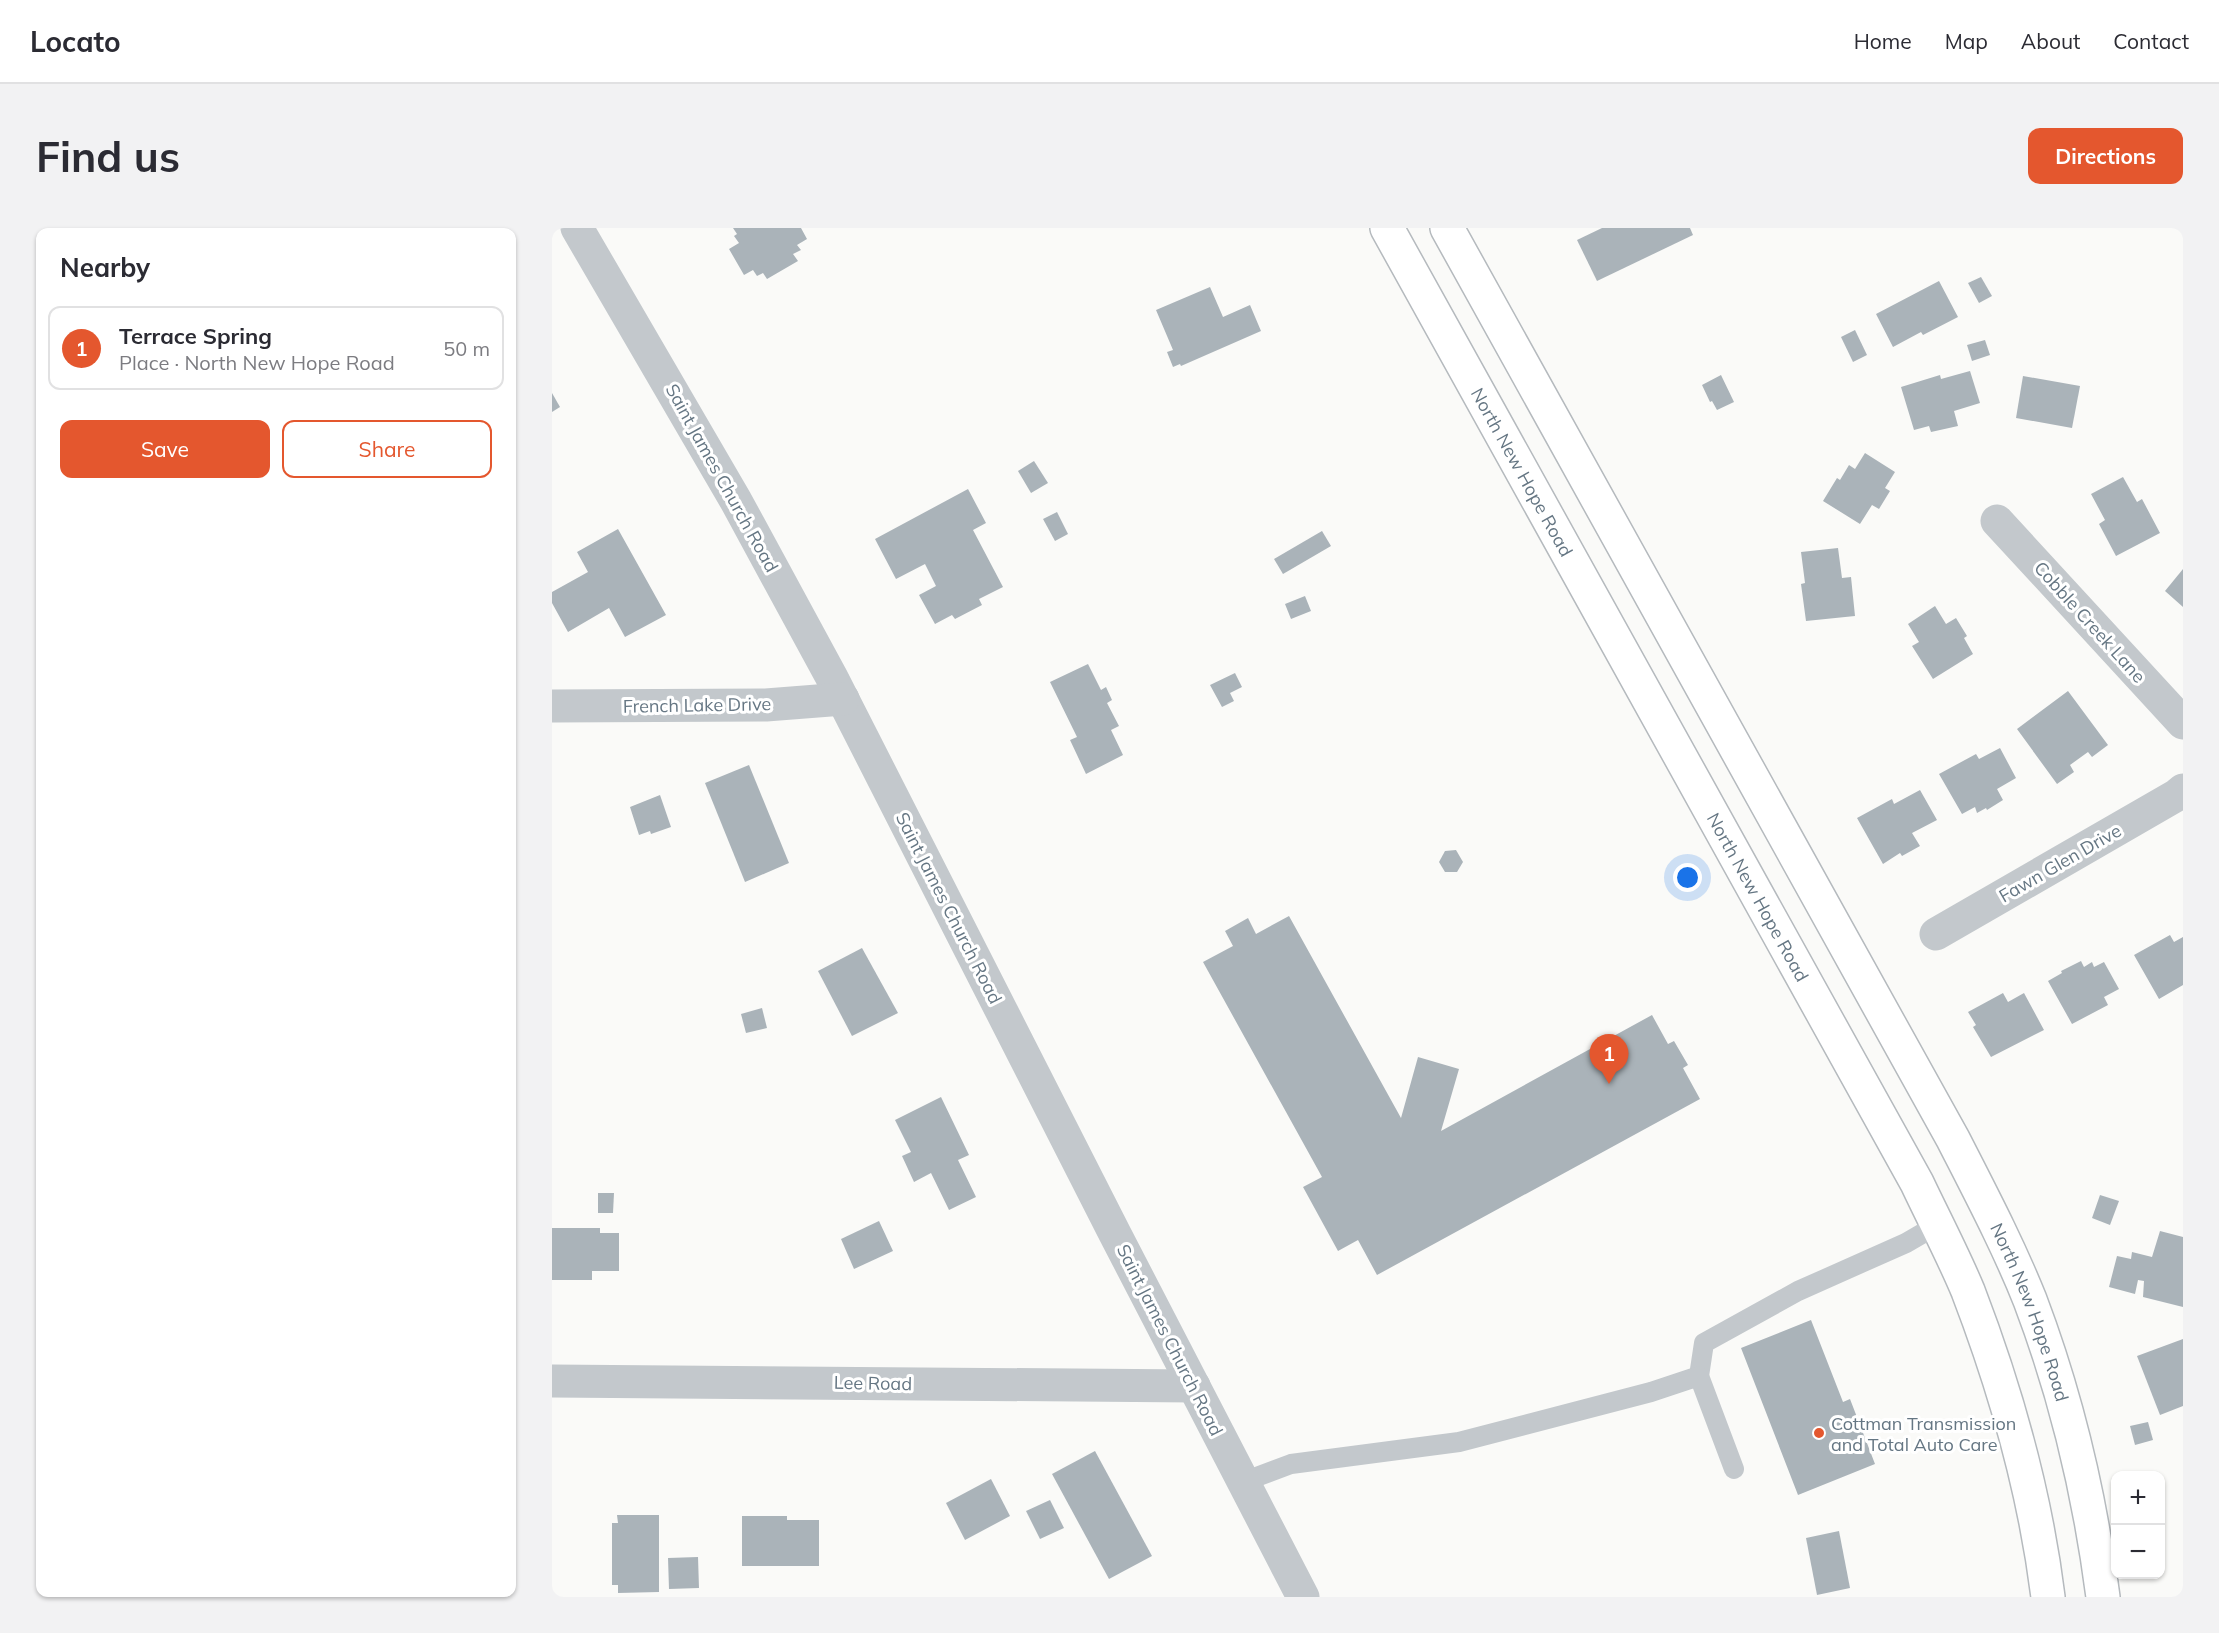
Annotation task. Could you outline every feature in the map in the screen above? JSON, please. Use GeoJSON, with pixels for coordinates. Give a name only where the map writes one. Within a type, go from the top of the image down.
{"type":"FeatureCollection","features":[{"type":"Feature","properties":{"kind":"main road","name":"North New Hope Road"},"geometry":{"type":"LineString","coordinates":[[1387,228],[1906,1162],[1967,1289],[2007,1401],[2036,1516],[2048,1597]]}},
{"type":"Feature","properties":{"kind":"main road","name":"North New Hope Road"},"geometry":{"type":"LineString","coordinates":[[1448,228],[1953,1139],[2008,1248],[2030,1301],[2067,1417],[2082,1476],[2103,1597]]}},
{"type":"Feature","properties":{"kind":"street","name":"Saint James Church Road"},"geometry":{"type":"LineString","coordinates":[[577,228],[736,501],[843,699],[1303,1597]]}},
{"type":"Feature","properties":{"kind":"street","name":"Cobble Creek Lane"},"geometry":{"type":"LineString","coordinates":[[1997,521],[2183,723]]}},
{"type":"Feature","properties":{"kind":"street","name":"French Lake Drive"},"geometry":{"type":"LineString","coordinates":[[552,706],[766,705],[843,699]]}},
{"type":"Feature","properties":{"kind":"street","name":"Fawn Glen Drive"},"geometry":{"type":"LineString","coordinates":[[1936,934],[2183,790]]}},
{"type":"Feature","properties":{"kind":"street","name":"Lee Road"},"geometry":{"type":"LineString","coordinates":[[552,1381],[1194,1386]]}},
{"type":"Feature","properties":{"kind":"lane"},"geometry":{"type":"LineString","coordinates":[[1734,1469],[1699,1376],[1704,1343],[1797,1291],[1906,1243],[1936,1225]]}},
{"type":"Feature","properties":{"kind":"lane"},"geometry":{"type":"LineString","coordinates":[[1243,1482],[1292,1464],[1459,1442],[1651,1392],[1699,1376]]}},
{"type":"Feature","properties":{"kind":"building"},"geometry":{"type":"Polygon","coordinates":[[[733,228],[801,228],[807,239],[797,245],[801,250],[793,254],[798,261],[767,279],[763,273],[757,276],[753,270],[744,275],[729,249],[739,243],[734,236],[737,234],[733,228]]]}},
{"type":"Feature","properties":{"kind":"building"},"geometry":{"type":"Polygon","coordinates":[[[1602,228],[1690,228],[1693,235],[1597,281],[1577,240],[1602,228]]]}},
{"type":"Feature","properties":{"kind":"building"},"geometry":{"type":"Polygon","coordinates":[[[1981,277],[1992,296],[1979,303],[1968,283],[1981,277]]]}},
{"type":"Feature","properties":{"kind":"building"},"geometry":{"type":"Polygon","coordinates":[[[1939,281],[1958,317],[1923,335],[1921,332],[1893,347],[1876,314],[1939,281]]]}},
{"type":"Feature","properties":{"kind":"building"},"geometry":{"type":"Polygon","coordinates":[[[1210,287],[1223,317],[1250,305],[1261,331],[1181,366],[1180,364],[1173,367],[1167,352],[1173,350],[1156,310],[1210,287]]]}},
{"type":"Feature","properties":{"kind":"building"},"geometry":{"type":"Polygon","coordinates":[[[1855,330],[1867,355],[1853,362],[1841,337],[1855,330]]]}},
{"type":"Feature","properties":{"kind":"building"},"geometry":{"type":"Polygon","coordinates":[[[1985,340],[1990,355],[1972,361],[1967,345],[1985,340]]]}},
{"type":"Feature","properties":{"kind":"building"},"geometry":{"type":"Polygon","coordinates":[[[1970,371],[1980,403],[1954,411],[1958,426],[1931,432],[1929,426],[1914,430],[1901,387],[1940,375],[1941,379],[1970,371]]]}},
{"type":"Feature","properties":{"kind":"building"},"geometry":{"type":"Polygon","coordinates":[[[1721,375],[1734,402],[1717,410],[1712,401],[1710,402],[1702,385],[1721,375]]]}},
{"type":"Feature","properties":{"kind":"building"},"geometry":{"type":"Polygon","coordinates":[[[2023,376],[2080,386],[2072,428],[2016,418],[2023,376]]]}},
{"type":"Feature","properties":{"kind":"building"},"geometry":{"type":"Polygon","coordinates":[[[552,393],[560,407],[552,412],[552,393]]]}},
{"type":"Feature","properties":{"kind":"building"},"geometry":{"type":"Polygon","coordinates":[[[1865,453],[1895,472],[1885,488],[1890,491],[1879,509],[1872,505],[1860,524],[1823,501],[1837,478],[1840,480],[1849,465],[1855,469],[1865,453]]]}},
{"type":"Feature","properties":{"kind":"building"},"geometry":{"type":"Polygon","coordinates":[[[1034,461],[1048,483],[1031,493],[1018,471],[1034,461]]]}},
{"type":"Feature","properties":{"kind":"building"},"geometry":{"type":"Polygon","coordinates":[[[2123,477],[2137,502],[2142,499],[2160,533],[2116,556],[2099,524],[2105,520],[2091,494],[2123,477]]]}},
{"type":"Feature","properties":{"kind":"building"},"geometry":{"type":"Polygon","coordinates":[[[968,489],[986,523],[973,530],[1003,587],[979,599],[982,605],[955,619],[952,615],[935,624],[919,595],[936,586],[925,564],[896,579],[875,539],[968,489]]]}},
{"type":"Feature","properties":{"kind":"building"},"geometry":{"type":"Polygon","coordinates":[[[1057,512],[1068,534],[1055,541],[1043,519],[1057,512]]]}},
{"type":"Feature","properties":{"kind":"building"},"geometry":{"type":"Polygon","coordinates":[[[618,529],[666,615],[625,637],[609,608],[568,632],[552,603],[552,592],[588,572],[577,552],[618,529]]]}},
{"type":"Feature","properties":{"kind":"building"},"geometry":{"type":"Polygon","coordinates":[[[1322,531],[1331,546],[1283,574],[1274,559],[1322,531]]]}},
{"type":"Feature","properties":{"kind":"building"},"geometry":{"type":"Polygon","coordinates":[[[1838,548],[1842,578],[1851,577],[1855,616],[1806,621],[1801,584],[1805,583],[1801,552],[1838,548]]]}},
{"type":"Feature","properties":{"kind":"building"},"geometry":{"type":"Polygon","coordinates":[[[2183,569],[2183,607],[2165,591],[2183,569]]]}},
{"type":"Feature","properties":{"kind":"building"},"geometry":{"type":"Polygon","coordinates":[[[1305,596],[1311,611],[1291,619],[1285,604],[1305,596]]]}},
{"type":"Feature","properties":{"kind":"building"},"geometry":{"type":"Polygon","coordinates":[[[1935,606],[1946,624],[1956,618],[1967,636],[1964,638],[1973,654],[1933,679],[1912,646],[1919,642],[1908,624],[1935,606]]]}},
{"type":"Feature","properties":{"kind":"building"},"geometry":{"type":"Polygon","coordinates":[[[1088,664],[1101,690],[1106,687],[1112,700],[1107,703],[1119,726],[1111,730],[1123,755],[1086,774],[1070,740],[1077,737],[1050,682],[1088,664]]]}},
{"type":"Feature","properties":{"kind":"building"},"geometry":{"type":"Polygon","coordinates":[[[1235,673],[1242,687],[1230,693],[1234,701],[1222,707],[1210,685],[1235,673]]]}},
{"type":"Feature","properties":{"kind":"building"},"geometry":{"type":"Polygon","coordinates":[[[2068,691],[2108,745],[2092,757],[2088,752],[2070,765],[2074,772],[2057,784],[2017,729],[2068,691]]]}},
{"type":"Feature","properties":{"kind":"building"},"geometry":{"type":"Polygon","coordinates":[[[2000,748],[2016,778],[1997,789],[2003,800],[1987,810],[1986,808],[1977,813],[1975,807],[1962,814],[1939,774],[1976,754],[1979,759],[2000,748]]]}},
{"type":"Feature","properties":{"kind":"building"},"geometry":{"type":"Polygon","coordinates":[[[749,765],[789,863],[745,882],[705,783],[749,765]]]}},
{"type":"Feature","properties":{"kind":"building"},"geometry":{"type":"Polygon","coordinates":[[[1920,790],[1937,820],[1912,833],[1920,846],[1902,856],[1900,853],[1883,864],[1857,818],[1892,799],[1894,804],[1920,790]]]}},
{"type":"Feature","properties":{"kind":"building"},"geometry":{"type":"Polygon","coordinates":[[[660,795],[671,827],[651,834],[650,831],[639,835],[630,807],[660,795]]]}},
{"type":"Feature","properties":{"kind":"building"},"geometry":{"type":"Polygon","coordinates":[[[1456,850],[1463,862],[1457,872],[1445,872],[1439,862],[1445,851],[1456,850]]]}},
{"type":"Feature","properties":{"kind":"building"},"geometry":{"type":"Polygon","coordinates":[[[1289,916],[1401,1118],[1418,1057],[1459,1069],[1441,1131],[1652,1015],[1668,1044],[1674,1041],[1688,1065],[1683,1068],[1700,1099],[1377,1275],[1358,1240],[1338,1251],[1303,1187],[1322,1177],[1203,962],[1233,946],[1225,931],[1248,918],[1256,934],[1289,916]]]}},
{"type":"Feature","properties":{"kind":"building"},"geometry":{"type":"Polygon","coordinates":[[[2170,935],[2174,942],[2183,937],[2183,985],[2159,999],[2134,955],[2170,935]]]}},
{"type":"Feature","properties":{"kind":"building"},"geometry":{"type":"Polygon","coordinates":[[[862,948],[898,1013],[852,1036],[818,971],[862,948]]]}},
{"type":"Feature","properties":{"kind":"building"},"geometry":{"type":"Polygon","coordinates":[[[2081,961],[2084,967],[2092,962],[2094,967],[2104,962],[2119,989],[2104,997],[2108,1005],[2072,1024],[2048,981],[2062,973],[2061,971],[2081,961]]]}},
{"type":"Feature","properties":{"kind":"building"},"geometry":{"type":"Polygon","coordinates":[[[2003,993],[2008,1002],[2024,993],[2044,1030],[1991,1057],[1973,1027],[1976,1025],[1968,1012],[2003,993]]]}},
{"type":"Feature","properties":{"kind":"building"},"geometry":{"type":"Polygon","coordinates":[[[762,1008],[767,1028],[746,1033],[741,1014],[762,1008]]]}},
{"type":"Feature","properties":{"kind":"building"},"geometry":{"type":"Polygon","coordinates":[[[941,1097],[969,1155],[958,1160],[976,1197],[949,1210],[931,1173],[914,1182],[902,1156],[911,1152],[895,1120],[941,1097]]]}},
{"type":"Feature","properties":{"kind":"building"},"geometry":{"type":"Polygon","coordinates":[[[598,1193],[614,1193],[613,1213],[598,1213],[598,1193]]]}},
{"type":"Feature","properties":{"kind":"building"},"geometry":{"type":"Polygon","coordinates":[[[2100,1195],[2119,1201],[2110,1225],[2092,1218],[2100,1195]]]}},
{"type":"Feature","properties":{"kind":"building"},"geometry":{"type":"Polygon","coordinates":[[[879,1221],[893,1251],[854,1269],[841,1239],[879,1221]]]}},
{"type":"Feature","properties":{"kind":"building"},"geometry":{"type":"Polygon","coordinates":[[[552,1228],[600,1228],[600,1233],[619,1233],[619,1271],[592,1271],[592,1280],[552,1280],[552,1228]]]}},
{"type":"Feature","properties":{"kind":"building"},"geometry":{"type":"Polygon","coordinates":[[[2160,1231],[2183,1237],[2183,1307],[2143,1297],[2144,1281],[2138,1280],[2135,1294],[2109,1287],[2117,1256],[2131,1259],[2132,1252],[2152,1257],[2160,1231]]]}},
{"type":"Feature","properties":{"kind":"building","name":"Cottman Transmission and Total Auto Care"},"geometry":{"type":"Polygon","coordinates":[[[1811,1320],[1843,1402],[1850,1399],[1875,1464],[1798,1495],[1741,1348],[1811,1320]]]}},
{"type":"Feature","properties":{"kind":"building"},"geometry":{"type":"Polygon","coordinates":[[[2183,1339],[2183,1406],[2160,1415],[2137,1356],[2183,1339]]]}},
{"type":"Feature","properties":{"kind":"building"},"geometry":{"type":"Polygon","coordinates":[[[2148,1422],[2153,1440],[2135,1445],[2130,1426],[2148,1422]]]}},
{"type":"Feature","properties":{"kind":"building"},"geometry":{"type":"Polygon","coordinates":[[[1095,1451],[1152,1556],[1109,1579],[1052,1474],[1095,1451]]]}},
{"type":"Feature","properties":{"kind":"building"},"geometry":{"type":"Polygon","coordinates":[[[991,1479],[1010,1516],[965,1540],[946,1503],[991,1479]]]}},
{"type":"Feature","properties":{"kind":"building"},"geometry":{"type":"Polygon","coordinates":[[[1050,1500],[1064,1528],[1040,1539],[1026,1511],[1050,1500]]]}},
{"type":"Feature","properties":{"kind":"building"},"geometry":{"type":"Polygon","coordinates":[[[617,1515],[659,1515],[659,1592],[618,1593],[618,1585],[612,1585],[612,1523],[618,1523],[617,1515]]]}},
{"type":"Feature","properties":{"kind":"building"},"geometry":{"type":"Polygon","coordinates":[[[742,1516],[787,1516],[787,1520],[819,1520],[819,1566],[742,1566],[742,1516]]]}},
{"type":"Feature","properties":{"kind":"building"},"geometry":{"type":"Polygon","coordinates":[[[1839,1531],[1850,1588],[1817,1595],[1806,1538],[1839,1531]]]}},
{"type":"Feature","properties":{"kind":"building"},"geometry":{"type":"Polygon","coordinates":[[[698,1557],[699,1588],[669,1589],[668,1558],[698,1557]]]}},
{"type":"Feature","properties":{"kind":"place","name":"Terrace Spring"},"geometry":{"type":"Point","coordinates":[1609,1084]}},
{"type":"Feature","properties":{"kind":"place","name":"Cottman Transmission and Total Auto Care"},"geometry":{"type":"Point","coordinates":[1819,1433]}}]}
